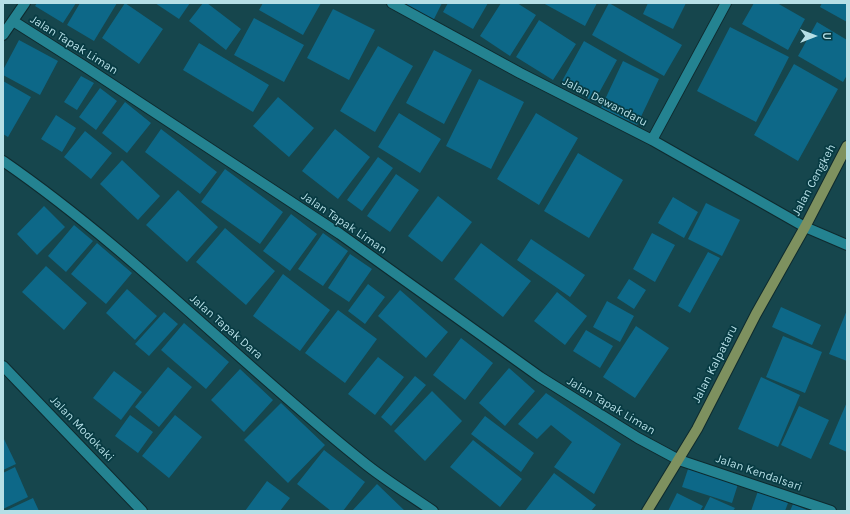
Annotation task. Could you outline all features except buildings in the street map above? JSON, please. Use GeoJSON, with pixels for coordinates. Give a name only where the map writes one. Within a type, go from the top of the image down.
{"type":"FeatureCollection","features":[{"type":"Feature","properties":{"kind":"main road","name":"Jalan Cengkeh"},"geometry":{"type":"LineString","coordinates":[[804,227],[847,146]]}},
{"type":"Feature","properties":{"kind":"main road","name":"Jalan Kalpataru"},"geometry":{"type":"LineString","coordinates":[[647,511],[697,429],[756,314],[804,227]]}},
{"type":"Feature","properties":{"kind":"street","name":"Jalan Tapak Liman"},"geometry":{"type":"LineString","coordinates":[[25,3],[13,21],[91,70],[340,234],[540,377],[638,438],[679,460]]}},
{"type":"Feature","properties":{"kind":"street","name":"Jalan Dewandaru"},"geometry":{"type":"LineString","coordinates":[[392,3],[520,73],[652,140],[804,227],[847,245]]}},
{"type":"Feature","properties":{"kind":"street"},"geometry":{"type":"LineString","coordinates":[[652,140],[726,3]]}},
{"type":"Feature","properties":{"kind":"street"},"geometry":{"type":"LineString","coordinates":[[3,36],[13,21]]}},
{"type":"Feature","properties":{"kind":"street","name":"Jalan Tapak Dara"},"geometry":{"type":"LineString","coordinates":[[3,161],[44,190],[174,298],[364,463],[433,511]]}},
{"type":"Feature","properties":{"kind":"street","name":"Jalan Modokaki"},"geometry":{"type":"LineString","coordinates":[[3,366],[142,511]]}},
{"type":"Feature","properties":{"kind":"street","name":"Jalan Kendalsari"},"geometry":{"type":"LineString","coordinates":[[679,460],[831,511]]}}]}
